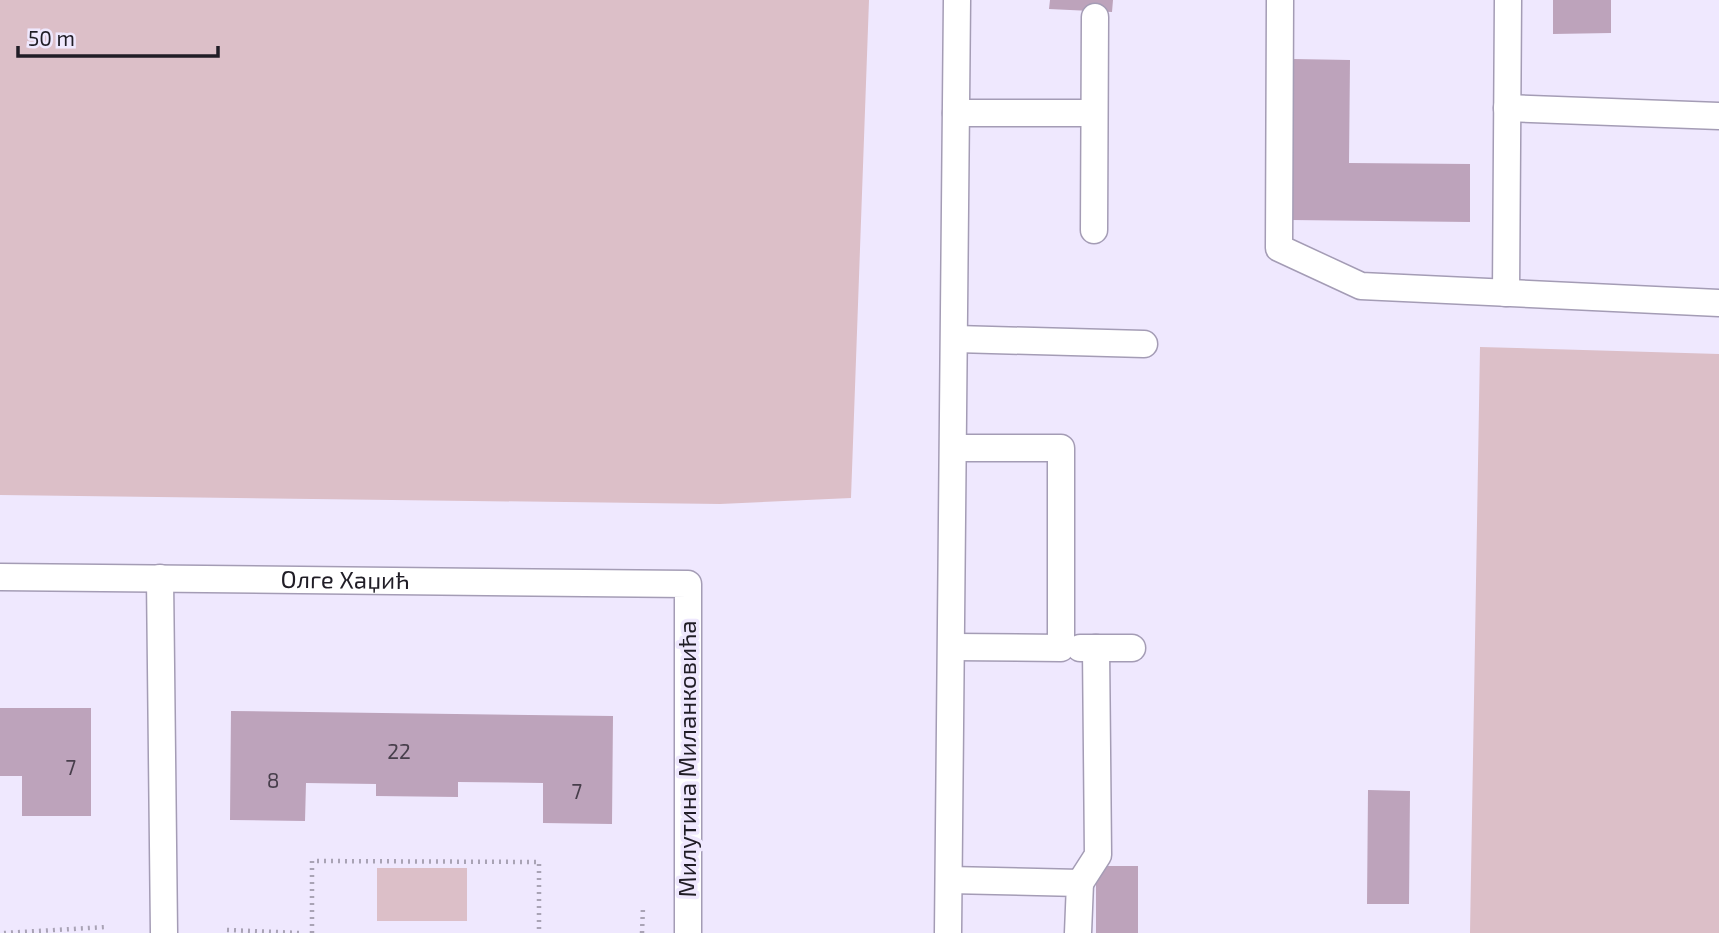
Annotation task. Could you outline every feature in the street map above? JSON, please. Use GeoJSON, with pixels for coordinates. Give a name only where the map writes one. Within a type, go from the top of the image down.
{"type":"FeatureCollection","features":[{"type":"Feature","properties":{"kind":"street"},"geometry":{"type":"LineString","coordinates":[[948,933],[955,447],[957,0]]}},
{"type":"Feature","properties":{"kind":"street"},"geometry":{"type":"LineString","coordinates":[[1280,0],[1279,248],[1361,286],[1719,303]]}},
{"type":"Feature","properties":{"kind":"street"},"geometry":{"type":"LineString","coordinates":[[1506,293],[1508,0]]}},
{"type":"Feature","properties":{"kind":"street"},"geometry":{"type":"LineString","coordinates":[[1094,230],[1095,18]]}},
{"type":"Feature","properties":{"kind":"street"},"geometry":{"type":"LineString","coordinates":[[1507,108],[1719,116]]}},
{"type":"Feature","properties":{"kind":"street"},"geometry":{"type":"LineString","coordinates":[[956,113],[1093,113]]}},
{"type":"Feature","properties":{"kind":"street"},"geometry":{"type":"LineString","coordinates":[[956,340],[1144,344]]}},
{"type":"Feature","properties":{"kind":"street"},"geometry":{"type":"LineString","coordinates":[[955,447],[1061,448],[1061,648]]}},
{"type":"Feature","properties":{"kind":"street","name":"Олге Хаџић"},"geometry":{"type":"LineString","coordinates":[[0,577],[688,584]]}},
{"type":"Feature","properties":{"kind":"street"},"geometry":{"type":"LineString","coordinates":[[160,578],[164,933]]}},
{"type":"Feature","properties":{"kind":"street","name":"Милутина Миланковића"},"geometry":{"type":"LineString","coordinates":[[688,584],[688,933]]}},
{"type":"Feature","properties":{"kind":"street"},"geometry":{"type":"LineString","coordinates":[[953,647],[1132,648]]}},
{"type":"Feature","properties":{"kind":"street"},"geometry":{"type":"LineString","coordinates":[[1079,933],[1080,883],[1098,855],[1096,648]]}},
{"type":"Feature","properties":{"kind":"street"},"geometry":{"type":"LineString","coordinates":[[949,880],[1080,883]]}},
{"type":"Feature","properties":{"kind":"path"},"geometry":{"type":"LineString","coordinates":[[312,933],[312,861],[540,862],[539,933]]}},
{"type":"Feature","properties":{"kind":"path"},"geometry":{"type":"LineString","coordinates":[[642,933],[643,907]]}},
{"type":"Feature","properties":{"kind":"path"},"geometry":{"type":"LineString","coordinates":[[4,933],[106,928]]}},
{"type":"Feature","properties":{"kind":"path"},"geometry":{"type":"LineString","coordinates":[[227,930],[300,933]]}},
{"type":"Feature","properties":{"kind":"shaded area"},"geometry":{"type":"Polygon","coordinates":[[[0,0],[869,0],[851,498],[720,504],[0,495],[0,0]]]}},
{"type":"Feature","properties":{"kind":"shaded area"},"geometry":{"type":"Polygon","coordinates":[[[1480,347],[1719,354],[1719,933],[1470,933],[1480,347]]]}},
{"type":"Feature","properties":{"kind":"shaded area"},"geometry":{"type":"Polygon","coordinates":[[[377,868],[467,868],[467,921],[377,921],[377,868]]]}},
{"type":"Feature","properties":{"kind":"building"},"geometry":{"type":"Polygon","coordinates":[[[1050,0],[1113,0],[1112,12],[1049,9],[1050,0]]]}},
{"type":"Feature","properties":{"kind":"building"},"geometry":{"type":"Polygon","coordinates":[[[1553,0],[1611,0],[1611,33],[1553,34],[1553,0]]]}},
{"type":"Feature","properties":{"kind":"building"},"geometry":{"type":"Polygon","coordinates":[[[1293,59],[1350,60],[1349,163],[1470,164],[1470,222],[1291,220],[1293,59]]]}},
{"type":"Feature","properties":{"kind":"building"},"geometry":{"type":"Polygon","coordinates":[[[0,708],[91,708],[91,816],[22,816],[22,776],[0,776],[0,708]]]}},
{"type":"Feature","properties":{"kind":"building"},"geometry":{"type":"Polygon","coordinates":[[[231,711],[613,716],[612,824],[543,823],[543,783],[458,782],[458,797],[376,796],[376,784],[306,783],[305,821],[230,820],[231,711]]]}},
{"type":"Feature","properties":{"kind":"building"},"geometry":{"type":"Polygon","coordinates":[[[1368,790],[1410,791],[1409,904],[1367,904],[1368,790]]]}},
{"type":"Feature","properties":{"kind":"building"},"geometry":{"type":"Polygon","coordinates":[[[1096,866],[1138,866],[1138,933],[1096,933],[1096,866]]]}}]}
